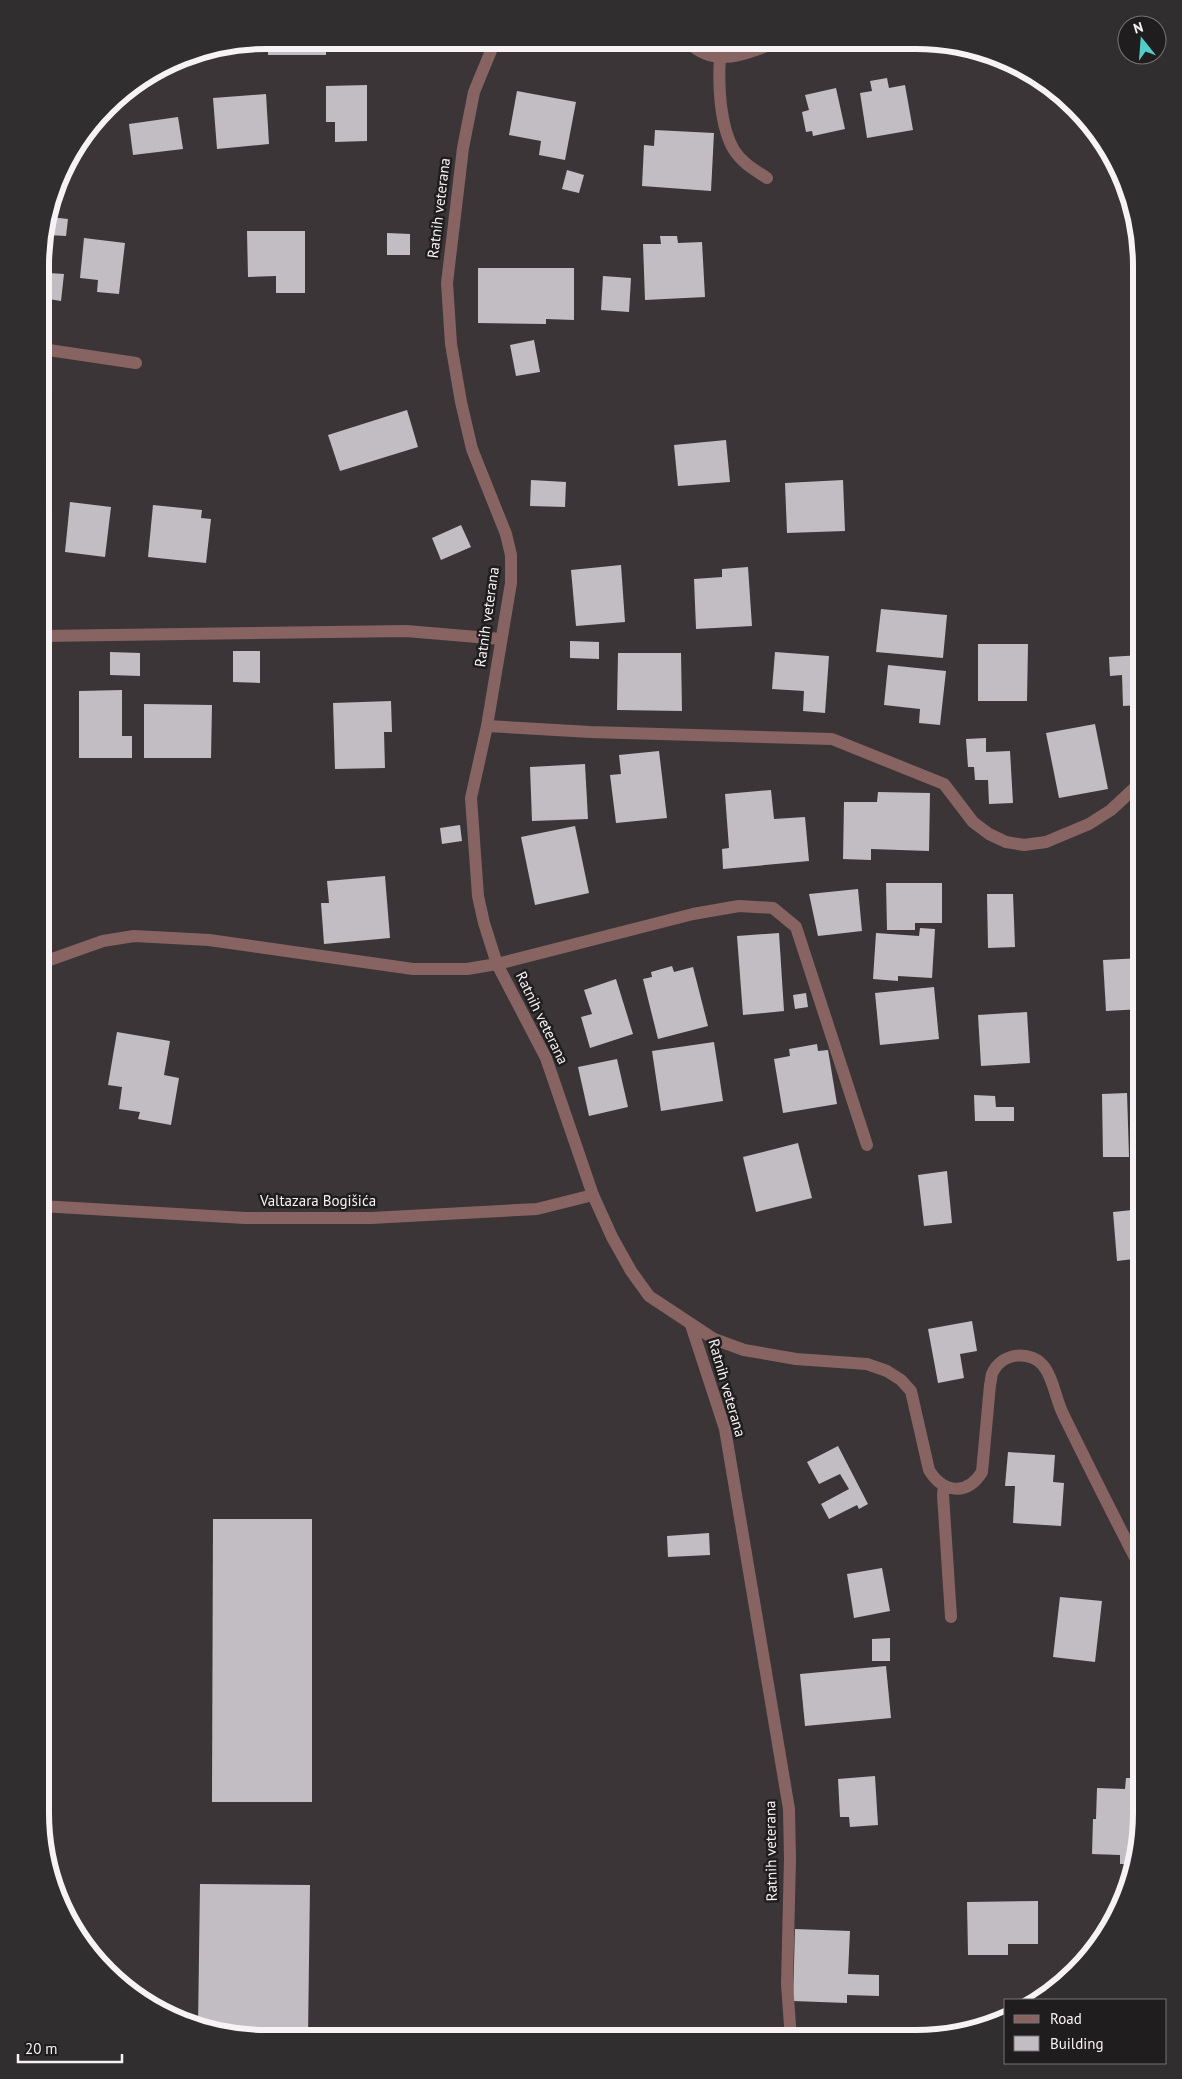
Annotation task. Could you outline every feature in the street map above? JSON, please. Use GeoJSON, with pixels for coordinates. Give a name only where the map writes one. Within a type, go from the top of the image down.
{"type":"FeatureCollection","features":[{"type":"Feature","properties":{"kind":"street","name":"Ratnih veterana"},"geometry":{"type":"LineString","coordinates":[[491,49],[474,92],[463,148],[447,283],[452,344],[461,402],[472,449],[506,534],[511,555],[511,583],[487,726],[472,798],[478,896],[497,964],[546,1058],[593,1195],[612,1237],[631,1272],[649,1296],[691,1325],[725,1429],[789,1809],[790,1859],[786,1984],[790,2030]]}},
{"type":"Feature","properties":{"kind":"street"},"geometry":{"type":"LineString","coordinates":[[698,49],[708,55],[720,58],[758,49]]}},
{"type":"Feature","properties":{"kind":"street"},"geometry":{"type":"LineString","coordinates":[[720,58],[719,81],[727,135],[735,151],[748,166],[767,178]]}},
{"type":"Feature","properties":{"kind":"street"},"geometry":{"type":"LineString","coordinates":[[49,350],[136,363]]}},
{"type":"Feature","properties":{"kind":"street"},"geometry":{"type":"LineString","coordinates":[[49,636],[406,631],[501,639]]}},
{"type":"Feature","properties":{"kind":"street"},"geometry":{"type":"LineString","coordinates":[[487,726],[590,732],[832,739],[944,784],[973,822],[989,834],[1006,842],[1024,845],[1046,842],[1089,824],[1111,810],[1133,792]]}},
{"type":"Feature","properties":{"kind":"street"},"geometry":{"type":"LineString","coordinates":[[49,960],[103,940],[134,936],[209,940],[413,969],[467,969],[497,964],[693,914],[739,906],[773,908],[796,927],[868,1145]]}},
{"type":"Feature","properties":{"kind":"street","name":"Valtazara Bogišića"},"geometry":{"type":"LineString","coordinates":[[49,1206],[245,1218],[371,1218],[537,1209],[593,1195]]}},
{"type":"Feature","properties":{"kind":"street"},"geometry":{"type":"LineString","coordinates":[[691,1325],[714,1340],[744,1350],[796,1359],[867,1364],[887,1371],[902,1380],[912,1391],[929,1470],[935,1480],[944,1486],[955,1489],[967,1487],[977,1480],[982,1472],[992,1374],[998,1365],[1014,1355],[1025,1355],[1036,1360],[1045,1368],[1059,1406],[1133,1554]]}},
{"type":"Feature","properties":{"kind":"street"},"geometry":{"type":"LineString","coordinates":[[944,1486],[951,1617]]}},
{"type":"Feature","properties":{"kind":"building"},"geometry":{"type":"Polygon","coordinates":[[[268,49],[326,49],[326,55],[268,55],[268,49]]]}},
{"type":"Feature","properties":{"kind":"building"},"geometry":{"type":"Polygon","coordinates":[[[887,78],[889,88],[905,85],[913,130],[867,138],[860,93],[872,91],[870,81],[887,78]]]}},
{"type":"Feature","properties":{"kind":"building"},"geometry":{"type":"Polygon","coordinates":[[[367,85],[367,141],[335,142],[335,122],[326,122],[326,86],[367,85]]]}},
{"type":"Feature","properties":{"kind":"building"},"geometry":{"type":"Polygon","coordinates":[[[836,88],[845,129],[813,136],[812,131],[806,132],[802,112],[809,110],[805,95],[836,88]]]}},
{"type":"Feature","properties":{"kind":"building"},"geometry":{"type":"Polygon","coordinates":[[[517,91],[576,102],[565,160],[539,155],[541,141],[509,135],[517,91]]]}},
{"type":"Feature","properties":{"kind":"building"},"geometry":{"type":"Polygon","coordinates":[[[266,94],[269,144],[217,149],[213,98],[266,94]]]}},
{"type":"Feature","properties":{"kind":"building"},"geometry":{"type":"Polygon","coordinates":[[[178,117],[183,149],[133,155],[129,124],[178,117]]]}},
{"type":"Feature","properties":{"kind":"building"},"geometry":{"type":"Polygon","coordinates":[[[655,130],[714,133],[711,191],[642,186],[644,145],[654,146],[655,130]]]}},
{"type":"Feature","properties":{"kind":"building"},"geometry":{"type":"Polygon","coordinates":[[[567,170],[584,175],[579,193],[562,189],[567,170]]]}},
{"type":"Feature","properties":{"kind":"building"},"geometry":{"type":"Polygon","coordinates":[[[54,217],[68,219],[66,236],[51,235],[54,217]]]}},
{"type":"Feature","properties":{"kind":"building"},"geometry":{"type":"Polygon","coordinates":[[[247,231],[305,231],[305,293],[276,293],[276,276],[248,277],[247,231]]]}},
{"type":"Feature","properties":{"kind":"building"},"geometry":{"type":"Polygon","coordinates":[[[387,233],[410,234],[410,255],[387,255],[387,233]]]}},
{"type":"Feature","properties":{"kind":"building"},"geometry":{"type":"Polygon","coordinates":[[[660,236],[677,236],[678,243],[702,242],[705,297],[645,300],[643,244],[661,244],[660,236]]]}},
{"type":"Feature","properties":{"kind":"building"},"geometry":{"type":"Polygon","coordinates":[[[84,238],[125,243],[119,294],[97,292],[98,280],[80,278],[84,238]]]}},
{"type":"Feature","properties":{"kind":"building"},"geometry":{"type":"Polygon","coordinates":[[[478,268],[574,268],[574,320],[546,319],[546,324],[478,323],[478,268]]]}},
{"type":"Feature","properties":{"kind":"building"},"geometry":{"type":"Polygon","coordinates":[[[49,273],[64,274],[61,301],[49,299],[49,273]]]}},
{"type":"Feature","properties":{"kind":"building"},"geometry":{"type":"Polygon","coordinates":[[[603,276],[631,278],[629,312],[601,310],[603,276]]]}},
{"type":"Feature","properties":{"kind":"building"},"geometry":{"type":"Polygon","coordinates":[[[534,340],[540,372],[516,376],[510,345],[534,340]]]}},
{"type":"Feature","properties":{"kind":"building"},"geometry":{"type":"Polygon","coordinates":[[[407,410],[418,447],[340,471],[328,435],[407,410]]]}},
{"type":"Feature","properties":{"kind":"building"},"geometry":{"type":"Polygon","coordinates":[[[726,440],[730,482],[678,486],[674,445],[726,440]]]}},
{"type":"Feature","properties":{"kind":"building"},"geometry":{"type":"Polygon","coordinates":[[[531,480],[566,482],[565,507],[530,506],[531,480]]]}},
{"type":"Feature","properties":{"kind":"building"},"geometry":{"type":"Polygon","coordinates":[[[843,480],[845,531],[787,533],[785,483],[843,480]]]}},
{"type":"Feature","properties":{"kind":"building"},"geometry":{"type":"Polygon","coordinates":[[[70,502],[111,507],[105,557],[65,552],[70,502]]]}},
{"type":"Feature","properties":{"kind":"building"},"geometry":{"type":"Polygon","coordinates":[[[153,505],[202,510],[201,518],[211,519],[206,563],[148,557],[153,505]]]}},
{"type":"Feature","properties":{"kind":"building"},"geometry":{"type":"Polygon","coordinates":[[[461,525],[471,547],[441,560],[432,538],[461,525]]]}},
{"type":"Feature","properties":{"kind":"building"},"geometry":{"type":"Polygon","coordinates":[[[621,565],[625,622],[576,626],[571,570],[621,565]]]}},
{"type":"Feature","properties":{"kind":"building"},"geometry":{"type":"Polygon","coordinates":[[[748,567],[752,626],[696,629],[694,579],[722,577],[722,569],[748,567]]]}},
{"type":"Feature","properties":{"kind":"building"},"geometry":{"type":"Polygon","coordinates":[[[881,609],[947,615],[943,658],[876,652],[881,609]]]}},
{"type":"Feature","properties":{"kind":"building"},"geometry":{"type":"Polygon","coordinates":[[[570,641],[599,642],[599,659],[570,658],[570,641]]]}},
{"type":"Feature","properties":{"kind":"building"},"geometry":{"type":"Polygon","coordinates":[[[978,644],[1028,644],[1027,701],[978,701],[978,644]]]}},
{"type":"Feature","properties":{"kind":"building"},"geometry":{"type":"Polygon","coordinates":[[[233,651],[260,651],[260,683],[233,682],[233,651]]]}},
{"type":"Feature","properties":{"kind":"building"},"geometry":{"type":"Polygon","coordinates":[[[110,652],[140,653],[140,676],[110,675],[110,652]]]}},
{"type":"Feature","properties":{"kind":"building"},"geometry":{"type":"Polygon","coordinates":[[[775,652],[829,656],[825,713],[803,711],[804,691],[772,689],[775,652]]]}},
{"type":"Feature","properties":{"kind":"building"},"geometry":{"type":"Polygon","coordinates":[[[618,653],[681,653],[682,711],[617,710],[618,653]]]}},
{"type":"Feature","properties":{"kind":"building"},"geometry":{"type":"Polygon","coordinates":[[[1133,656],[1133,705],[1123,706],[1122,675],[1110,676],[1109,657],[1133,656]]]}},
{"type":"Feature","properties":{"kind":"building"},"geometry":{"type":"Polygon","coordinates":[[[888,665],[946,671],[940,725],[919,723],[920,709],[884,705],[888,665]]]}},
{"type":"Feature","properties":{"kind":"building"},"geometry":{"type":"Polygon","coordinates":[[[122,690],[122,736],[132,736],[132,758],[79,758],[79,691],[122,690]]]}},
{"type":"Feature","properties":{"kind":"building"},"geometry":{"type":"Polygon","coordinates":[[[391,701],[392,732],[384,732],[385,768],[335,769],[333,703],[391,701]]]}},
{"type":"Feature","properties":{"kind":"building"},"geometry":{"type":"Polygon","coordinates":[[[144,704],[212,705],[211,758],[144,758],[144,704]]]}},
{"type":"Feature","properties":{"kind":"building"},"geometry":{"type":"Polygon","coordinates":[[[1095,724],[1108,789],[1059,798],[1046,733],[1095,724]]]}},
{"type":"Feature","properties":{"kind":"building"},"geometry":{"type":"Polygon","coordinates":[[[986,738],[986,752],[1010,751],[1013,803],[989,804],[988,780],[975,780],[974,767],[968,767],[966,739],[986,738]]]}},
{"type":"Feature","properties":{"kind":"building"},"geometry":{"type":"Polygon","coordinates":[[[659,751],[667,818],[616,823],[610,775],[621,774],[619,755],[659,751]]]}},
{"type":"Feature","properties":{"kind":"building"},"geometry":{"type":"Polygon","coordinates":[[[585,764],[588,819],[532,821],[530,767],[585,764]]]}},
{"type":"Feature","properties":{"kind":"building"},"geometry":{"type":"Polygon","coordinates":[[[771,790],[774,819],[805,817],[809,861],[723,869],[722,849],[729,848],[725,794],[771,790]]]}},
{"type":"Feature","properties":{"kind":"building"},"geometry":{"type":"Polygon","coordinates":[[[878,792],[930,793],[929,851],[871,849],[871,860],[843,859],[844,802],[877,802],[878,792]]]}},
{"type":"Feature","properties":{"kind":"building"},"geometry":{"type":"Polygon","coordinates":[[[460,825],[462,841],[442,844],[440,828],[460,825]]]}},
{"type":"Feature","properties":{"kind":"building"},"geometry":{"type":"Polygon","coordinates":[[[575,826],[589,893],[535,905],[521,837],[575,826]]]}},
{"type":"Feature","properties":{"kind":"building"},"geometry":{"type":"Polygon","coordinates":[[[385,876],[390,938],[324,944],[321,903],[329,903],[327,881],[385,876]]]}},
{"type":"Feature","properties":{"kind":"building"},"geometry":{"type":"Polygon","coordinates":[[[886,883],[942,883],[942,923],[915,923],[915,930],[887,930],[886,883]]]}},
{"type":"Feature","properties":{"kind":"building"},"geometry":{"type":"Polygon","coordinates":[[[858,889],[862,931],[818,936],[809,894],[858,889]]]}},
{"type":"Feature","properties":{"kind":"building"},"geometry":{"type":"Polygon","coordinates":[[[987,894],[1013,894],[1015,947],[988,948],[987,894]]]}},
{"type":"Feature","properties":{"kind":"building"},"geometry":{"type":"Polygon","coordinates":[[[920,928],[935,929],[932,978],[898,976],[898,981],[873,979],[876,933],[919,936],[920,928]]]}},
{"type":"Feature","properties":{"kind":"building"},"geometry":{"type":"Polygon","coordinates":[[[779,933],[784,1011],[743,1015],[737,936],[779,933]]]}},
{"type":"Feature","properties":{"kind":"building"},"geometry":{"type":"Polygon","coordinates":[[[1133,958],[1133,1010],[1106,1011],[1103,960],[1133,958]]]}},
{"type":"Feature","properties":{"kind":"building"},"geometry":{"type":"Polygon","coordinates":[[[672,966],[674,972],[693,967],[708,1026],[658,1039],[643,979],[652,977],[651,972],[672,966]]]}},
{"type":"Feature","properties":{"kind":"building"},"geometry":{"type":"Polygon","coordinates":[[[616,979],[633,1034],[590,1048],[581,1017],[592,1014],[584,990],[616,979]]]}},
{"type":"Feature","properties":{"kind":"building"},"geometry":{"type":"Polygon","coordinates":[[[934,987],[939,1039],[880,1045],[875,993],[934,987]]]}},
{"type":"Feature","properties":{"kind":"building"},"geometry":{"type":"Polygon","coordinates":[[[806,993],[808,1007],[795,1009],[793,995],[806,993]]]}},
{"type":"Feature","properties":{"kind":"building"},"geometry":{"type":"Polygon","coordinates":[[[1027,1012],[1030,1063],[981,1066],[978,1015],[1027,1012]]]}},
{"type":"Feature","properties":{"kind":"building"},"geometry":{"type":"Polygon","coordinates":[[[117,1032],[170,1041],[164,1075],[179,1078],[171,1125],[138,1119],[140,1112],[119,1109],[122,1087],[108,1085],[117,1032]]]}},
{"type":"Feature","properties":{"kind":"building"},"geometry":{"type":"Polygon","coordinates":[[[714,1042],[723,1101],[661,1111],[652,1051],[714,1042]]]}},
{"type":"Feature","properties":{"kind":"building"},"geometry":{"type":"Polygon","coordinates":[[[817,1044],[818,1051],[828,1050],[837,1104],[783,1113],[774,1059],[790,1056],[789,1049],[817,1044]]]}},
{"type":"Feature","properties":{"kind":"building"},"geometry":{"type":"Polygon","coordinates":[[[617,1059],[628,1107],[589,1116],[578,1067],[617,1059]]]}},
{"type":"Feature","properties":{"kind":"building"},"geometry":{"type":"Polygon","coordinates":[[[1127,1093],[1129,1157],[1103,1157],[1102,1094],[1127,1093]]]}},
{"type":"Feature","properties":{"kind":"building"},"geometry":{"type":"Polygon","coordinates":[[[974,1095],[995,1096],[996,1107],[1014,1107],[1014,1121],[975,1121],[974,1095]]]}},
{"type":"Feature","properties":{"kind":"building"},"geometry":{"type":"Polygon","coordinates":[[[798,1143],[812,1198],[756,1212],[743,1157],[798,1143]]]}},
{"type":"Feature","properties":{"kind":"building"},"geometry":{"type":"Polygon","coordinates":[[[947,1171],[952,1223],[924,1226],[918,1175],[947,1171]]]}},
{"type":"Feature","properties":{"kind":"building"},"geometry":{"type":"Polygon","coordinates":[[[1133,1210],[1133,1259],[1117,1261],[1113,1212],[1133,1210]]]}},
{"type":"Feature","properties":{"kind":"building"},"geometry":{"type":"Polygon","coordinates":[[[972,1321],[977,1351],[960,1354],[964,1378],[938,1383],[928,1329],[972,1321]]]}},
{"type":"Feature","properties":{"kind":"building"},"geometry":{"type":"Polygon","coordinates":[[[838,1446],[868,1504],[859,1509],[857,1505],[829,1519],[821,1504],[849,1489],[840,1474],[819,1484],[807,1462],[838,1446]]]}},
{"type":"Feature","properties":{"kind":"building"},"geometry":{"type":"Polygon","coordinates":[[[1008,1452],[1055,1455],[1053,1482],[1064,1483],[1061,1526],[1013,1523],[1015,1486],[1005,1486],[1008,1452]]]}},
{"type":"Feature","properties":{"kind":"building"},"geometry":{"type":"Polygon","coordinates":[[[213,1519],[312,1519],[312,1802],[212,1802],[213,1519]]]}},
{"type":"Feature","properties":{"kind":"building"},"geometry":{"type":"Polygon","coordinates":[[[709,1533],[710,1555],[668,1557],[667,1536],[709,1533]]]}},
{"type":"Feature","properties":{"kind":"building"},"geometry":{"type":"Polygon","coordinates":[[[882,1568],[890,1611],[854,1618],[847,1574],[882,1568]]]}},
{"type":"Feature","properties":{"kind":"building"},"geometry":{"type":"Polygon","coordinates":[[[1060,1597],[1102,1601],[1095,1662],[1053,1657],[1060,1597]]]}},
{"type":"Feature","properties":{"kind":"building"},"geometry":{"type":"Polygon","coordinates":[[[890,1638],[890,1661],[872,1661],[872,1639],[890,1638]]]}},
{"type":"Feature","properties":{"kind":"building"},"geometry":{"type":"Polygon","coordinates":[[[886,1666],[891,1718],[805,1726],[800,1674],[886,1666]]]}},
{"type":"Feature","properties":{"kind":"building"},"geometry":{"type":"Polygon","coordinates":[[[875,1776],[878,1825],[850,1827],[849,1817],[840,1817],[838,1779],[875,1776]]]}},
{"type":"Feature","properties":{"kind":"building"},"geometry":{"type":"Polygon","coordinates":[[[1126,1778],[1133,1778],[1133,1828],[1129,1856],[1127,1864],[1120,1864],[1120,1855],[1092,1854],[1093,1819],[1096,1819],[1097,1788],[1125,1789],[1126,1778]]]}},
{"type":"Feature","properties":{"kind":"building"},"geometry":{"type":"Polygon","coordinates":[[[200,1884],[310,1885],[308,2030],[251,2030],[198,2020],[200,1884]]]}},
{"type":"Feature","properties":{"kind":"building"},"geometry":{"type":"Polygon","coordinates":[[[1038,1901],[1038,1944],[1008,1944],[1008,1955],[968,1955],[967,1902],[1038,1901]]]}},
{"type":"Feature","properties":{"kind":"building"},"geometry":{"type":"Polygon","coordinates":[[[795,1929],[850,1931],[848,1974],[879,1975],[879,1996],[847,1995],[847,2003],[793,2001],[795,1929]]]}}]}
